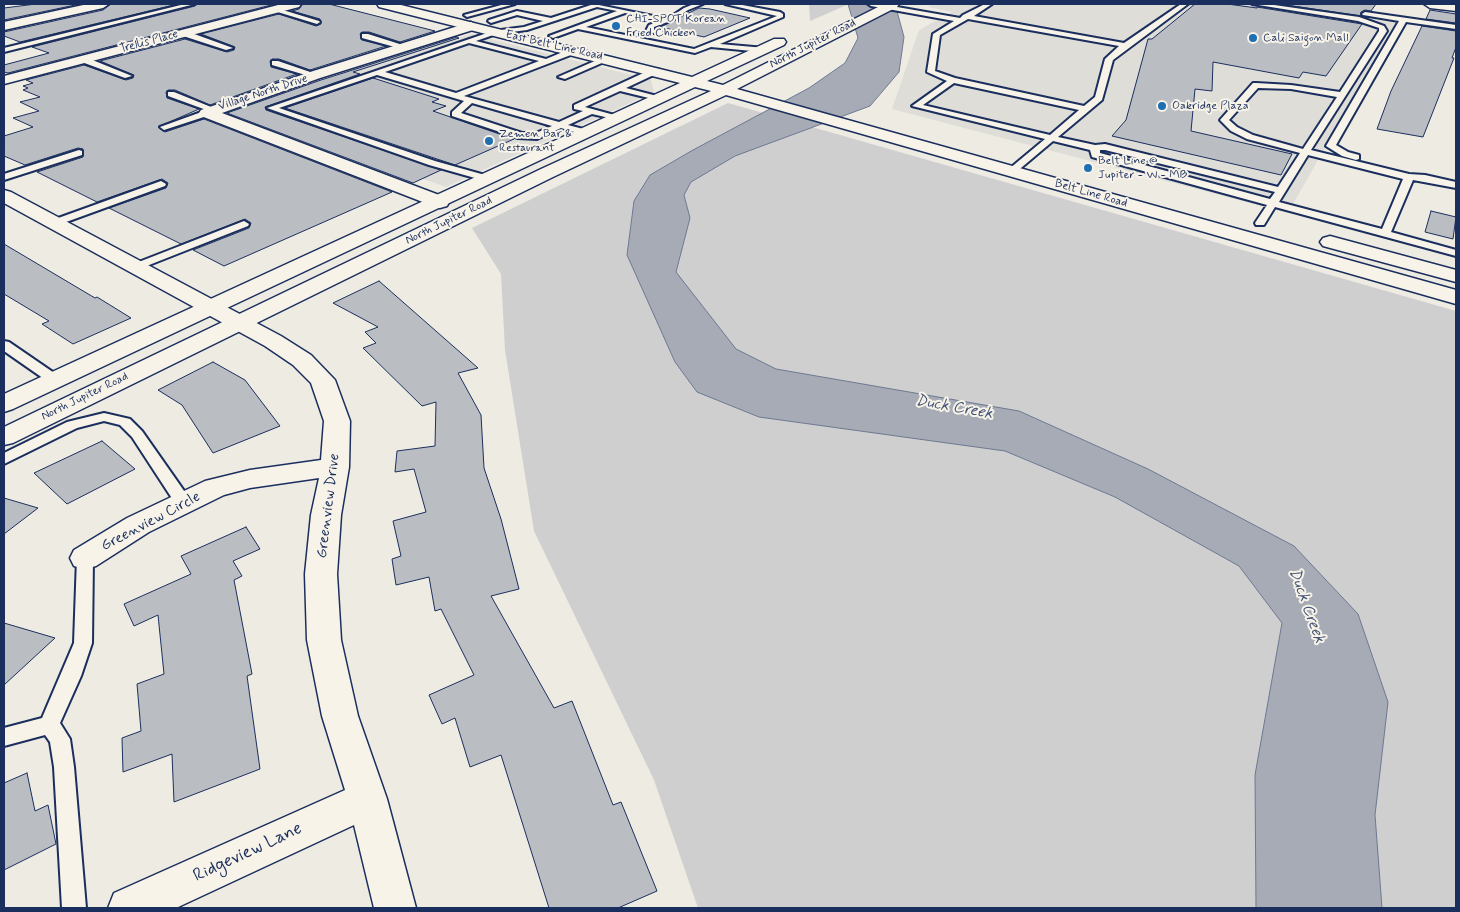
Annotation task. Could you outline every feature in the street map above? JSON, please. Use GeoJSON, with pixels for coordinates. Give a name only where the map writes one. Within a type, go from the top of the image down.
{"type":"FeatureCollection","features":[{"type":"Feature","properties":{"kind":"main road"},"geometry":{"type":"LineString","coordinates":[[4,26],[103,4]]}},
{"type":"Feature","properties":{"kind":"main road","name":"Trellis Place"},"geometry":{"type":"LineString","coordinates":[[4,80],[295,4]]}},
{"type":"Feature","properties":{"kind":"main road","name":"East Belt Line Road"},"geometry":{"type":"LineString","coordinates":[[383,4],[469,27],[525,30],[553,36],[697,74],[725,90]]}},
{"type":"Feature","properties":{"kind":"main road","name":"East Belt Line Road"},"geometry":{"type":"LineString","coordinates":[[420,4],[469,27]]}},
{"type":"Feature","properties":{"kind":"main road"},"geometry":{"type":"LineString","coordinates":[[1430,4],[1456,7]]}},
{"type":"Feature","properties":{"kind":"main road","name":"North Jupiter Road"},"geometry":{"type":"LineString","coordinates":[[4,404],[55,380],[224,316],[516,189],[725,90],[890,5]]}},
{"type":"Feature","properties":{"kind":"main road","name":"Village North Drive"},"geometry":{"type":"LineString","coordinates":[[210,111],[316,75],[469,27]]}},
{"type":"Feature","properties":{"kind":"main road","name":"East Belt Line Road"},"geometry":{"type":"LineString","coordinates":[[493,27],[607,59],[658,65]]}},
{"type":"Feature","properties":{"kind":"main road","name":"North Jupiter Road"},"geometry":{"type":"LineString","coordinates":[[4,436],[224,316],[440,202],[584,132],[658,99],[697,74],[716,71],[795,35]]}},
{"type":"Feature","properties":{"kind":"main road"},"geometry":{"type":"LineString","coordinates":[[716,71],[767,85]]}},
{"type":"Feature","properties":{"kind":"main road","name":"Belt Line Road"},"geometry":{"type":"LineString","coordinates":[[725,90],[857,128],[1279,228]]}},
{"type":"Feature","properties":{"kind":"main road","name":"Village North Drive"},"geometry":{"type":"LineString","coordinates":[[210,111],[440,202]]}},
{"type":"Feature","properties":{"kind":"main road","name":"Belt Line Road"},"geometry":{"type":"LineString","coordinates":[[878,116],[1019,165],[1456,298]]}},
{"type":"Feature","properties":{"kind":"main road"},"geometry":{"type":"LineString","coordinates":[[489,179],[516,189]]}},
{"type":"Feature","properties":{"kind":"main road"},"geometry":{"type":"LineString","coordinates":[[4,196],[224,316]]}},
{"type":"Feature","properties":{"kind":"main road"},"geometry":{"type":"LineString","coordinates":[[1316,238],[1456,276]]}},
{"type":"Feature","properties":{"kind":"main road","name":"Greenview Drive"},"geometry":{"type":"LineString","coordinates":[[224,316],[273,341],[302,360],[323,380],[337,421],[336,466],[326,515],[321,574],[324,640],[340,716],[367,799],[395,908]]}},
{"type":"Feature","properties":{"kind":"main road","name":"Greenview Circle"},"geometry":{"type":"LineString","coordinates":[[85,558],[138,526],[183,502],[215,488],[250,479],[336,466]]}},
{"type":"Feature","properties":{"kind":"main road","name":"Ridgeview Lane"},"geometry":{"type":"LineString","coordinates":[[129,908],[367,799]]}},
{"type":"Feature","properties":{"kind":"lane"},"geometry":{"type":"LineString","coordinates":[[4,50],[192,4]]}},
{"type":"Feature","properties":{"kind":"lane"},"geometry":{"type":"LineString","coordinates":[[489,179],[432,163],[271,108],[376,72],[512,4]]}},
{"type":"Feature","properties":{"kind":"lane"},"geometry":{"type":"LineString","coordinates":[[667,35],[650,31],[651,26],[671,19],[686,8],[700,4]]}},
{"type":"Feature","properties":{"kind":"lane"},"geometry":{"type":"LineString","coordinates":[[578,27],[695,51],[780,17],[780,14],[728,4]]}},
{"type":"Feature","properties":{"kind":"lane"},"geometry":{"type":"LineString","coordinates":[[871,4],[890,5],[1125,45]]}},
{"type":"Feature","properties":{"kind":"lane"},"geometry":{"type":"LineString","coordinates":[[902,4],[923,11]]}},
{"type":"Feature","properties":{"kind":"lane"},"geometry":{"type":"LineString","coordinates":[[989,4],[937,34],[931,72],[953,80],[1086,109]]}},
{"type":"Feature","properties":{"kind":"lane"},"geometry":{"type":"LineString","coordinates":[[1019,165],[1050,137],[1099,98],[1109,59],[1125,45],[1185,4]]}},
{"type":"Feature","properties":{"kind":"lane"},"geometry":{"type":"LineString","coordinates":[[1254,4],[1359,19],[1382,27],[1383,31],[1260,223]]}},
{"type":"Feature","properties":{"kind":"lane"},"geometry":{"type":"LineString","coordinates":[[1297,4],[1456,27]]}},
{"type":"Feature","properties":{"kind":"lane"},"geometry":{"type":"LineString","coordinates":[[525,30],[597,5],[654,17]]}},
{"type":"Feature","properties":{"kind":"lane"},"geometry":{"type":"LineString","coordinates":[[273,9],[317,22]]}},
{"type":"Feature","properties":{"kind":"lane"},"geometry":{"type":"LineString","coordinates":[[553,36],[626,11]]}},
{"type":"Feature","properties":{"kind":"lane"},"geometry":{"type":"LineString","coordinates":[[493,27],[517,13],[551,20]]}},
{"type":"Feature","properties":{"kind":"lane"},"geometry":{"type":"LineString","coordinates":[[1404,19],[1331,146],[1345,154],[1456,180]]}},
{"type":"Feature","properties":{"kind":"lane"},"geometry":{"type":"LineString","coordinates":[[469,27],[546,60]]}},
{"type":"Feature","properties":{"kind":"lane"},"geometry":{"type":"LineString","coordinates":[[183,33],[229,48]]}},
{"type":"Feature","properties":{"kind":"lane"},"geometry":{"type":"LineString","coordinates":[[626,46],[659,33]]}},
{"type":"Feature","properties":{"kind":"lane"},"geometry":{"type":"LineString","coordinates":[[365,36],[404,47]]}},
{"type":"Feature","properties":{"kind":"lane"},"geometry":{"type":"LineString","coordinates":[[693,41],[710,45],[762,50]]}},
{"type":"Feature","properties":{"kind":"lane"},"geometry":{"type":"LineString","coordinates":[[456,96],[573,50]]}},
{"type":"Feature","properties":{"kind":"lane"},"geometry":{"type":"LineString","coordinates":[[82,59],[128,76]]}},
{"type":"Feature","properties":{"kind":"lane"},"geometry":{"type":"LineString","coordinates":[[562,77],[607,59]]}},
{"type":"Feature","properties":{"kind":"lane"},"geometry":{"type":"LineString","coordinates":[[275,63],[316,75]]}},
{"type":"Feature","properties":{"kind":"lane"},"geometry":{"type":"LineString","coordinates":[[616,118],[577,107],[619,88],[658,65]]}},
{"type":"Feature","properties":{"kind":"lane"},"geometry":{"type":"LineString","coordinates":[[376,72],[584,132]]}},
{"type":"Feature","properties":{"kind":"lane"},"geometry":{"type":"LineString","coordinates":[[953,80],[916,106],[1095,148],[1105,146],[1281,191]]}},
{"type":"Feature","properties":{"kind":"lane"},"geometry":{"type":"LineString","coordinates":[[1342,95],[1291,87],[1256,85],[1224,120],[1234,129],[1250,137],[1306,153],[1409,178],[1425,178],[1456,185]]}},
{"type":"Feature","properties":{"kind":"lane"},"geometry":{"type":"LineString","coordinates":[[619,88],[658,99]]}},
{"type":"Feature","properties":{"kind":"lane"},"geometry":{"type":"LineString","coordinates":[[172,94],[210,111]]}},
{"type":"Feature","properties":{"kind":"lane"},"geometry":{"type":"LineString","coordinates":[[470,100],[455,114],[521,136],[537,136],[591,111]]}},
{"type":"Feature","properties":{"kind":"lane"},"geometry":{"type":"LineString","coordinates":[[164,127],[210,111]]}},
{"type":"Feature","properties":{"kind":"lane"},"geometry":{"type":"LineString","coordinates":[[1095,148],[1095,154],[1456,253]]}},
{"type":"Feature","properties":{"kind":"lane"},"geometry":{"type":"LineString","coordinates":[[4,178],[79,153]]}},
{"type":"Feature","properties":{"kind":"lane"},"geometry":{"type":"LineString","coordinates":[[1385,234],[1409,178]]}},
{"type":"Feature","properties":{"kind":"lane"},"geometry":{"type":"LineString","coordinates":[[54,223],[161,184]]}},
{"type":"Feature","properties":{"kind":"lane"},"geometry":{"type":"LineString","coordinates":[[135,267],[244,224]]}},
{"type":"Feature","properties":{"kind":"lane"},"geometry":{"type":"LineString","coordinates":[[4,345],[55,380]]}},
{"type":"Feature","properties":{"kind":"lane"},"geometry":{"type":"LineString","coordinates":[[4,459],[72,425],[104,417],[125,422],[137,434],[183,502]]}},
{"type":"Feature","properties":{"kind":"lane"},"geometry":{"type":"LineString","coordinates":[[49,725],[71,676],[83,643],[85,558]]}},
{"type":"Feature","properties":{"kind":"lane"},"geometry":{"type":"LineString","coordinates":[[4,737],[49,725]]}},
{"type":"Feature","properties":{"kind":"lane"},"geometry":{"type":"LineString","coordinates":[[49,725],[60,738],[64,767],[74,908]]}},
{"type":"Feature","properties":{"kind":"shaded area"},"geometry":{"type":"Polygon","coordinates":[[[809,4],[849,4],[810,21],[809,4]]]}},
{"type":"Feature","properties":{"kind":"shaded area","name":"Oakridge Plaza"},"geometry":{"type":"Polygon","coordinates":[[[934,4],[1290,4],[1388,19],[1396,22],[1288,213],[892,109],[919,30],[952,12],[928,7],[934,4]]]}},
{"type":"Feature","properties":{"kind":"shaded area"},"geometry":{"type":"Polygon","coordinates":[[[471,34],[651,80],[654,92],[446,187],[235,112],[471,34]]]}},
{"type":"Feature","properties":{"kind":"shaded area"},"geometry":{"type":"Polygon","coordinates":[[[728,103],[1456,311],[1456,908],[698,908],[654,780],[534,531],[505,350],[501,274],[472,228],[728,103]]]}},
{"type":"Feature","properties":{"kind":"water","name":"Duck Creek"},"geometry":{"type":"Polygon","coordinates":[[[848,4],[895,4],[904,37],[899,72],[870,106],[735,156],[691,182],[684,195],[690,218],[676,272],[736,349],[776,369],[1019,411],[1148,469],[1294,546],[1358,614],[1388,702],[1375,815],[1382,908],[1256,908],[1255,775],[1282,623],[1239,566],[1115,497],[1005,451],[759,417],[697,392],[675,362],[627,255],[634,201],[650,175],[809,88],[845,63],[858,38],[848,4]]]}},
{"type":"Feature","properties":{"kind":"building"},"geometry":{"type":"Polygon","coordinates":[[[36,4],[80,4],[4,20],[4,8],[36,4]]]}},
{"type":"Feature","properties":{"kind":"building"},"geometry":{"type":"Polygon","coordinates":[[[111,4],[178,4],[20,42],[4,36],[4,32],[103,10],[111,4]]]}},
{"type":"Feature","properties":{"kind":"building"},"geometry":{"type":"Polygon","coordinates":[[[197,4],[275,4],[8,73],[4,72],[4,65],[49,53],[32,47],[197,4]]]}},
{"type":"Feature","properties":{"kind":"building"},"geometry":{"type":"Polygon","coordinates":[[[303,4],[329,4],[435,31],[400,42],[369,32],[362,32],[360,34],[362,40],[386,46],[310,70],[279,59],[272,59],[270,61],[271,67],[297,74],[210,105],[175,90],[168,90],[166,92],[167,98],[199,109],[158,127],[165,132],[204,119],[392,192],[224,266],[193,250],[249,228],[251,223],[245,219],[181,244],[109,208],[166,188],[168,183],[162,179],[97,202],[37,172],[83,157],[83,149],[78,148],[25,165],[4,156],[4,136],[33,127],[13,118],[39,111],[20,102],[40,97],[23,90],[28,88],[23,86],[33,83],[26,80],[84,65],[126,80],[133,78],[134,75],[100,61],[185,39],[227,52],[234,50],[235,47],[201,34],[279,14],[316,26],[321,24],[320,19],[292,11],[299,9],[303,4]]]}},
{"type":"Feature","properties":{"kind":"building"},"geometry":{"type":"Polygon","coordinates":[[[1195,4],[1227,4],[1257,7],[1362,24],[1326,76],[1303,72],[1299,78],[1213,62],[1212,91],[1195,89],[1191,131],[1292,154],[1281,175],[1112,136],[1126,120],[1148,39],[1152,39],[1195,4]]]}},
{"type":"Feature","properties":{"kind":"building"},"geometry":{"type":"Polygon","coordinates":[[[1279,4],[1376,4],[1371,11],[1365,10],[1361,12],[1361,16],[1279,4]]]}},
{"type":"Feature","properties":{"kind":"building"},"geometry":{"type":"Polygon","coordinates":[[[699,8],[750,18],[704,37],[660,27],[699,8]]]}},
{"type":"Feature","properties":{"kind":"building"},"geometry":{"type":"Polygon","coordinates":[[[1430,10],[1456,14],[1456,23],[1426,19],[1430,10]]]}},
{"type":"Feature","properties":{"kind":"building"},"geometry":{"type":"Polygon","coordinates":[[[1422,26],[1456,31],[1456,47],[1452,58],[1454,58],[1423,137],[1377,129],[1391,91],[1422,26]]]}},
{"type":"Feature","properties":{"kind":"building"},"geometry":{"type":"Polygon","coordinates":[[[457,37],[459,38],[353,72],[360,74],[265,107],[266,110],[441,170],[413,183],[227,113],[321,80],[457,37]]]}},
{"type":"Feature","properties":{"kind":"building"},"geometry":{"type":"Polygon","coordinates":[[[373,78],[439,99],[432,102],[446,106],[433,111],[514,139],[455,165],[285,108],[373,78]]]}},
{"type":"Feature","properties":{"kind":"building"},"geometry":{"type":"Polygon","coordinates":[[[1431,211],[1456,217],[1453,239],[1425,232],[1431,211]]]}},
{"type":"Feature","properties":{"kind":"building"},"geometry":{"type":"Polygon","coordinates":[[[4,244],[131,318],[73,344],[42,324],[49,321],[4,294],[4,244]]]}},
{"type":"Feature","properties":{"kind":"building"},"geometry":{"type":"Polygon","coordinates":[[[379,281],[478,368],[458,373],[481,415],[484,468],[501,519],[519,589],[491,596],[554,708],[572,701],[613,805],[621,802],[657,891],[618,908],[549,908],[501,755],[470,767],[455,718],[442,724],[429,695],[474,675],[441,609],[435,611],[429,577],[396,585],[392,559],[401,556],[393,521],[426,512],[414,469],[395,472],[397,451],[435,446],[436,402],[422,406],[363,348],[376,343],[365,332],[378,327],[333,303],[379,281]]]}},
{"type":"Feature","properties":{"kind":"building"},"geometry":{"type":"Polygon","coordinates":[[[213,362],[245,380],[280,426],[213,453],[182,405],[158,390],[213,362]]]}},
{"type":"Feature","properties":{"kind":"building"},"geometry":{"type":"Polygon","coordinates":[[[102,441],[135,469],[67,504],[34,473],[102,441]]]}},
{"type":"Feature","properties":{"kind":"building"},"geometry":{"type":"Polygon","coordinates":[[[4,498],[38,508],[4,534],[4,498]]]}},
{"type":"Feature","properties":{"kind":"building"},"geometry":{"type":"Polygon","coordinates":[[[246,527],[260,549],[233,561],[242,576],[234,580],[252,674],[247,676],[260,769],[174,802],[172,754],[123,772],[122,738],[141,731],[137,684],[164,674],[158,615],[134,626],[124,604],[191,574],[181,556],[246,527]]]}},
{"type":"Feature","properties":{"kind":"building"},"geometry":{"type":"Polygon","coordinates":[[[4,623],[55,638],[4,685],[4,623]]]}},
{"type":"Feature","properties":{"kind":"building"},"geometry":{"type":"Polygon","coordinates":[[[27,773],[35,811],[48,805],[56,844],[4,870],[4,783],[27,773]]]}},
{"type":"Feature","properties":{"kind":"place","name":"CHI-SPOT Korean Fried Chicken"},"geometry":{"type":"Point","coordinates":[616,26]}},
{"type":"Feature","properties":{"kind":"place","name":"Cali Saigon Mall"},"geometry":{"type":"Point","coordinates":[1253,38]}},
{"type":"Feature","properties":{"kind":"place","name":"Oakridge Plaza"},"geometry":{"type":"Point","coordinates":[1162,106]}},
{"type":"Feature","properties":{"kind":"place","name":"Zemen Bar & Restaurant"},"geometry":{"type":"Point","coordinates":[489,141]}},
{"type":"Feature","properties":{"kind":"place","name":"Belt Line @ Jupiter - W - MB"},"geometry":{"type":"Point","coordinates":[1088,168]}}]}
